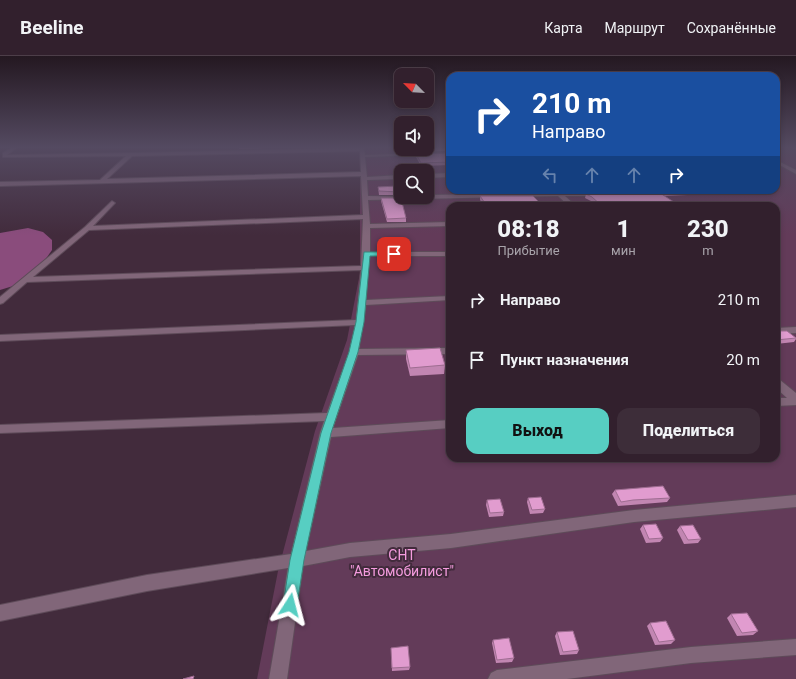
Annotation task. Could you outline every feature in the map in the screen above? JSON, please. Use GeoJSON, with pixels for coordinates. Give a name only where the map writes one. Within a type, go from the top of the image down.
{"type":"FeatureCollection","features":[{"type":"Feature","properties":{"kind":"street"},"geometry":{"type":"LineString","coordinates":[[102,182],[107,177]]}},
{"type":"Feature","properties":{"kind":"street"},"geometry":{"type":"LineString","coordinates":[[0,184],[317,177]]}},
{"type":"Feature","properties":{"kind":"street"},"geometry":{"type":"LineString","coordinates":[[278,679],[297,560],[326,433],[330,417],[354,352],[360,322],[367,226],[364,177]]}},
{"type":"Feature","properties":{"kind":"street"},"geometry":{"type":"LineString","coordinates":[[366,198],[603,194]]}},
{"type":"Feature","properties":{"kind":"street"},"geometry":{"type":"LineString","coordinates":[[559,195],[568,202]]}},
{"type":"Feature","properties":{"kind":"street"},"geometry":{"type":"LineString","coordinates":[[0,301],[87,228],[112,203]]}},
{"type":"Feature","properties":{"kind":"street"},"geometry":{"type":"LineString","coordinates":[[87,228],[366,217]]}},
{"type":"Feature","properties":{"kind":"street"},"geometry":{"type":"LineString","coordinates":[[367,226],[446,224]]}},
{"type":"Feature","properties":{"kind":"street"},"geometry":{"type":"LineString","coordinates":[[366,254],[446,254]]}},
{"type":"Feature","properties":{"kind":"street"},"geometry":{"type":"LineString","coordinates":[[26,280],[365,268]]}},
{"type":"Feature","properties":{"kind":"street"},"geometry":{"type":"LineString","coordinates":[[362,303],[446,298]]}},
{"type":"Feature","properties":{"kind":"street"},"geometry":{"type":"LineString","coordinates":[[0,338],[360,322]]}},
{"type":"Feature","properties":{"kind":"street"},"geometry":{"type":"LineString","coordinates":[[780,332],[796,330]]}},
{"type":"Feature","properties":{"kind":"street"},"geometry":{"type":"LineString","coordinates":[[354,352],[446,351]]}},
{"type":"Feature","properties":{"kind":"street"},"geometry":{"type":"LineString","coordinates":[[780,386],[796,400]]}},
{"type":"Feature","properties":{"kind":"street"},"geometry":{"type":"LineString","coordinates":[[780,402],[796,400]]}},
{"type":"Feature","properties":{"kind":"street"},"geometry":{"type":"LineString","coordinates":[[0,429],[330,417]]}},
{"type":"Feature","properties":{"kind":"street"},"geometry":{"type":"LineString","coordinates":[[326,433],[446,424]]}},
{"type":"Feature","properties":{"kind":"street"},"geometry":{"type":"LineString","coordinates":[[0,613],[147,583],[297,560],[350,550],[451,541],[634,516],[796,501]]}},
{"type":"Feature","properties":{"kind":"street"},"geometry":{"type":"LineString","coordinates":[[497,679],[691,655],[796,647]]}},
{"type":"Feature","properties":{"kind":"green space","name":"СНТ \"Автомобилист\""},"geometry":{"type":"Polygon","coordinates":[[[360,177],[394,177],[394,204],[434,204],[434,177],[446,177],[446,194],[780,194],[780,177],[796,177],[796,679],[257,679],[278,571],[315,431],[347,340],[360,273],[360,177]]]}},
{"type":"Feature","properties":{"kind":"shaded area"},"geometry":{"type":"Polygon","coordinates":[[[28,228],[43,232],[52,240],[52,250],[45,260],[13,286],[0,290],[0,233],[28,228]]]}},
{"type":"Feature","properties":{"kind":"building"},"geometry":{"type":"Polygon","coordinates":[[[394,186],[394,192],[379,191],[378,187],[394,186]]]}},
{"type":"Feature","properties":{"kind":"building"},"geometry":{"type":"Polygon","coordinates":[[[586,194],[662,194],[674,202],[598,202],[586,194]]]}},
{"type":"Feature","properties":{"kind":"building"},"geometry":{"type":"Polygon","coordinates":[[[480,196],[533,196],[539,202],[484,202],[480,196]]]}},
{"type":"Feature","properties":{"kind":"building"},"geometry":{"type":"Polygon","coordinates":[[[381,198],[394,198],[394,204],[402,204],[406,218],[387,219],[381,198]]]}},
{"type":"Feature","properties":{"kind":"building"},"geometry":{"type":"Polygon","coordinates":[[[780,331],[787,331],[796,338],[780,340],[780,331]]]}},
{"type":"Feature","properties":{"kind":"building"},"geometry":{"type":"Polygon","coordinates":[[[440,348],[445,365],[410,368],[406,350],[440,348]]]}},
{"type":"Feature","properties":{"kind":"building"},"geometry":{"type":"Polygon","coordinates":[[[663,486],[670,498],[621,502],[615,490],[663,486]]]}},
{"type":"Feature","properties":{"kind":"building"},"geometry":{"type":"Polygon","coordinates":[[[541,497],[545,509],[532,510],[528,498],[541,497]]]}},
{"type":"Feature","properties":{"kind":"building"},"geometry":{"type":"Polygon","coordinates":[[[500,499],[504,512],[490,513],[487,500],[500,499]]]}},
{"type":"Feature","properties":{"kind":"building"},"geometry":{"type":"Polygon","coordinates":[[[656,524],[663,538],[649,539],[643,525],[656,524]]]}},
{"type":"Feature","properties":{"kind":"building"},"geometry":{"type":"Polygon","coordinates":[[[693,525],[701,539],[688,540],[680,526],[693,525]]]}},
{"type":"Feature","properties":{"kind":"building"},"geometry":{"type":"Polygon","coordinates":[[[747,613],[758,631],[742,633],[731,614],[747,613]]]}},
{"type":"Feature","properties":{"kind":"building"},"geometry":{"type":"Polygon","coordinates":[[[666,621],[675,640],[659,642],[650,623],[666,621]]]}},
{"type":"Feature","properties":{"kind":"building"},"geometry":{"type":"Polygon","coordinates":[[[573,631],[579,650],[563,652],[557,632],[573,631]]]}},
{"type":"Feature","properties":{"kind":"building"},"geometry":{"type":"Polygon","coordinates":[[[509,638],[514,658],[497,660],[493,640],[509,638]]]}},
{"type":"Feature","properties":{"kind":"building"},"geometry":{"type":"Polygon","coordinates":[[[408,646],[410,667],[392,668],[391,648],[408,646]]]}},
{"type":"Feature","properties":{"kind":"building"},"geometry":{"type":"Polygon","coordinates":[[[194,676],[193,679],[183,679],[194,676]]]}},
{"type":"Feature","properties":{"kind":"route"},"geometry":{"type":"LineString","coordinates":[[290,605],[297,560],[330,417],[354,352],[360,322],[366,254],[394,254]]}}]}
